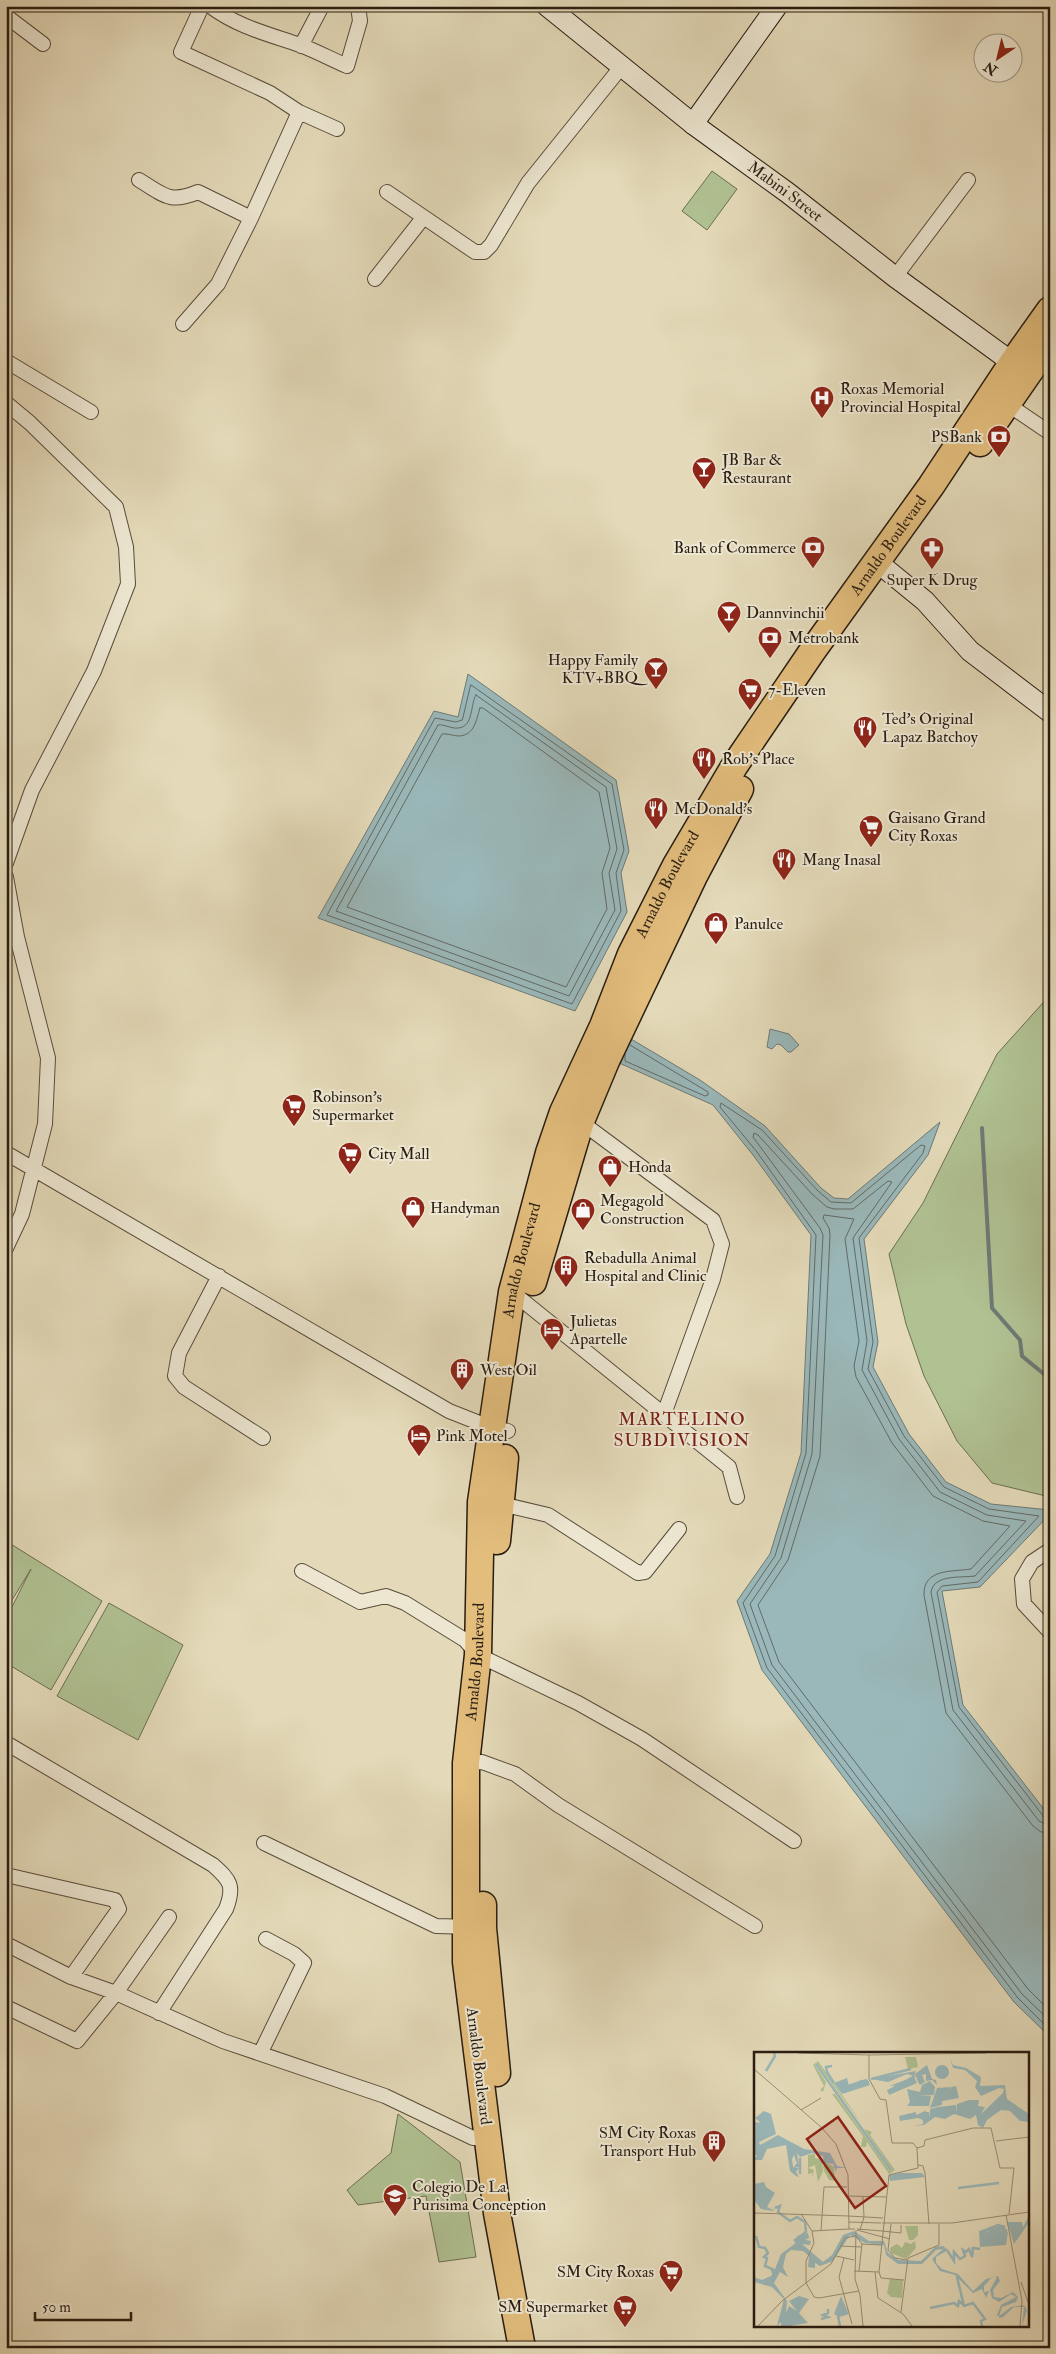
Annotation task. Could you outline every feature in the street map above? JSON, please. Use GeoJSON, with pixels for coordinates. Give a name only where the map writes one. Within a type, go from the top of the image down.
{"type":"FeatureCollection","features":[{"type":"Feature","properties":{"kind":"highway","name":"Arnaldo Boulevard"},"geometry":{"type":"LineString","coordinates":[[522,2348],[497,2213],[488,1964],[474,1927],[474,1763],[484,1657],[490,1503],[519,1297],[572,1117],[618,1035],[694,876],[746,778],[823,664],[882,567],[1001,399],[1020,368],[1050,310]]}},
{"type":"Feature","properties":{"kind":"highway","name":"Arnaldo Boulevard"},"geometry":{"type":"LineString","coordinates":[[1020,368],[1050,342]]}},
{"type":"Feature","properties":{"kind":"highway","name":"Arnaldo Boulevard"},"geometry":{"type":"LineString","coordinates":[[495,2154],[519,2256],[537,2348]]}},
{"type":"Feature","properties":{"kind":"main road","name":"Mabini Street"},"geometry":{"type":"LineString","coordinates":[[546,6],[693,124],[788,193],[895,277],[1020,368]]}},
{"type":"Feature","properties":{"kind":"main road"},"geometry":{"type":"LineString","coordinates":[[693,124],[777,6]]}},
{"type":"Feature","properties":{"kind":"main road"},"geometry":{"type":"LineString","coordinates":[[882,567],[925,601],[970,651],[1050,712]]}},
{"type":"Feature","properties":{"kind":"street"},"geometry":{"type":"LineString","coordinates":[[302,46],[322,6]]}},
{"type":"Feature","properties":{"kind":"street"},"geometry":{"type":"LineString","coordinates":[[338,130],[299,112],[270,93],[181,52],[200,8],[258,32],[302,46],[347,66],[360,21],[358,6]]}},
{"type":"Feature","properties":{"kind":"street"},"geometry":{"type":"LineString","coordinates":[[6,16],[43,44]]}},
{"type":"Feature","properties":{"kind":"street"},"geometry":{"type":"LineString","coordinates":[[387,192],[475,252],[484,252],[491,245],[528,183],[622,66]]}},
{"type":"Feature","properties":{"kind":"street"},"geometry":{"type":"LineString","coordinates":[[183,324],[218,284],[251,218],[299,112]]}},
{"type":"Feature","properties":{"kind":"street"},"geometry":{"type":"LineString","coordinates":[[139,180],[166,197],[181,199],[198,192],[251,218]]}},
{"type":"Feature","properties":{"kind":"street"},"geometry":{"type":"LineString","coordinates":[[895,277],[968,180]]}},
{"type":"Feature","properties":{"kind":"street"},"geometry":{"type":"LineString","coordinates":[[375,279],[423,218]]}},
{"type":"Feature","properties":{"kind":"street"},"geometry":{"type":"LineString","coordinates":[[6,361],[91,412]]}},
{"type":"Feature","properties":{"kind":"street"},"geometry":{"type":"LineString","coordinates":[[1001,399],[1050,433]]}},
{"type":"Feature","properties":{"kind":"street"},"geometry":{"type":"LineString","coordinates":[[6,404],[30,423],[116,507],[126,547],[128,584],[94,671],[32,790],[6,862]]}},
{"type":"Feature","properties":{"kind":"street"},"geometry":{"type":"LineString","coordinates":[[6,876],[17,937],[48,1058],[45,1124],[22,1214],[6,1248]]}},
{"type":"Feature","properties":{"kind":"street"},"geometry":{"type":"LineString","coordinates":[[572,1117],[713,1220],[722,1244],[713,1279],[664,1414]]}},
{"type":"Feature","properties":{"kind":"street"},"geometry":{"type":"LineString","coordinates":[[6,1153],[450,1411],[500,1429]]}},
{"type":"Feature","properties":{"kind":"street"},"geometry":{"type":"LineString","coordinates":[[219,1276],[179,1353],[175,1376],[184,1388],[263,1438]]}},
{"type":"Feature","properties":{"kind":"street"},"geometry":{"type":"LineString","coordinates":[[519,1297],[729,1467],[738,1497]]}},
{"type":"Feature","properties":{"kind":"street"},"geometry":{"type":"LineString","coordinates":[[490,1503],[548,1514],[638,1573],[645,1572],[679,1528]]}},
{"type":"Feature","properties":{"kind":"street"},"geometry":{"type":"LineString","coordinates":[[1050,1550],[1032,1562],[1022,1579],[1024,1604],[1050,1632]]}},
{"type":"Feature","properties":{"kind":"street"},"geometry":{"type":"LineString","coordinates":[[302,1571],[360,1602],[386,1596],[404,1603],[465,1640],[484,1657],[578,1703],[642,1739],[794,1841]]}},
{"type":"Feature","properties":{"kind":"street"},"geometry":{"type":"LineString","coordinates":[[6,1743],[213,1865],[228,1878],[232,1894],[226,1909],[159,2013]]}},
{"type":"Feature","properties":{"kind":"street"},"geometry":{"type":"LineString","coordinates":[[474,1763],[515,1774],[591,1825],[755,1926]]}},
{"type":"Feature","properties":{"kind":"street"},"geometry":{"type":"LineString","coordinates":[[264,1843],[436,1926],[474,1927]]}},
{"type":"Feature","properties":{"kind":"street"},"geometry":{"type":"LineString","coordinates":[[6,1875],[115,1900],[119,1910],[71,1976]]}},
{"type":"Feature","properties":{"kind":"street"},"geometry":{"type":"LineString","coordinates":[[6,2007],[77,2041],[116,1993],[169,1917]]}},
{"type":"Feature","properties":{"kind":"street"},"geometry":{"type":"LineString","coordinates":[[261,2052],[304,1963],[294,1954],[266,1940]]}},
{"type":"Feature","properties":{"kind":"street"},"geometry":{"type":"LineString","coordinates":[[6,1944],[71,1976],[116,1993],[223,2041],[261,2052],[385,2096],[473,2138],[495,2154]]}},
{"type":"Feature","properties":{"kind":"green space"},"geometry":{"type":"Polygon","coordinates":[[[712,171],[737,189],[707,230],[682,211],[712,171]]]}},
{"type":"Feature","properties":{"kind":"green space"},"geometry":{"type":"Polygon","coordinates":[[[1050,995],[1050,1497],[992,1483],[957,1441],[924,1376],[906,1324],[889,1254],[923,1203],[997,1054],[1050,995]]]}},
{"type":"Feature","properties":{"kind":"green space"},"geometry":{"type":"Polygon","coordinates":[[[6,1541],[102,1601],[51,1690],[6,1663],[6,1619],[31,1569],[6,1610],[6,1541]]]}},
{"type":"Feature","properties":{"kind":"green space"},"geometry":{"type":"Polygon","coordinates":[[[109,1603],[183,1645],[138,1740],[57,1696],[109,1603]]]}},
{"type":"Feature","properties":{"kind":"green space"},"geometry":{"type":"Polygon","coordinates":[[[398,2114],[460,2162],[476,2257],[439,2262],[426,2196],[358,2205],[347,2190],[391,2153],[398,2114]]]}},
{"type":"Feature","properties":{"kind":"water"},"geometry":{"type":"Polygon","coordinates":[[[468,674],[616,780],[629,851],[621,873],[627,912],[575,1011],[318,918],[434,711],[458,717],[468,674]]]}},
{"type":"Feature","properties":{"kind":"water"},"geometry":{"type":"Polygon","coordinates":[[[770,1029],[789,1034],[799,1045],[791,1052],[777,1044],[772,1049],[767,1047],[770,1029]]]}},
{"type":"Feature","properties":{"kind":"water"},"geometry":{"type":"Polygon","coordinates":[[[626,1036],[700,1080],[765,1126],[821,1188],[834,1198],[848,1199],[940,1122],[928,1155],[864,1239],[878,1342],[873,1367],[909,1434],[946,1482],[991,1504],[1050,1510],[1050,1514],[980,1587],[942,1591],[963,1705],[1050,1817],[1050,2037],[1014,2002],[762,1670],[737,1601],[770,1554],[801,1453],[811,1235],[753,1155],[713,1105],[617,1062],[626,1036]]]}},
{"type":"Feature","properties":{"kind":"waterway"},"geometry":{"type":"LineString","coordinates":[[982,1128],[992,1308],[1020,1340],[1022,1356],[1050,1379]]}},
{"type":"Feature","properties":{"kind":"place","name":"Roxas Memorial Provincial Hospital"},"geometry":{"type":"Point","coordinates":[822,419]}},
{"type":"Feature","properties":{"kind":"place","name":"PSBank"},"geometry":{"type":"Point","coordinates":[999,458]}},
{"type":"Feature","properties":{"kind":"place","name":"JB Bar & Restaurant"},"geometry":{"type":"Point","coordinates":[704,490]}},
{"type":"Feature","properties":{"kind":"place","name":"Bank of Commerce"},"geometry":{"type":"Point","coordinates":[813,569]}},
{"type":"Feature","properties":{"kind":"place","name":"Super K Drug"},"geometry":{"type":"Point","coordinates":[932,570]}},
{"type":"Feature","properties":{"kind":"place","name":"Dannvinchii"},"geometry":{"type":"Point","coordinates":[729,634]}},
{"type":"Feature","properties":{"kind":"place","name":"Metrobank"},"geometry":{"type":"Point","coordinates":[770,659]}},
{"type":"Feature","properties":{"kind":"place","name":"Happy Family KTV+BBQ"},"geometry":{"type":"Point","coordinates":[656,690]}},
{"type":"Feature","properties":{"kind":"place","name":"7-Eleven"},"geometry":{"type":"Point","coordinates":[750,711]}},
{"type":"Feature","properties":{"kind":"place","name":"Ted's Original Lapaz Batchoy"},"geometry":{"type":"Point","coordinates":[865,749]}},
{"type":"Feature","properties":{"kind":"place","name":"Rob's Place"},"geometry":{"type":"Point","coordinates":[704,780]}},
{"type":"Feature","properties":{"kind":"place","name":"McDonald's"},"geometry":{"type":"Point","coordinates":[656,830]}},
{"type":"Feature","properties":{"kind":"place","name":"Gaisano Grand City Roxas"},"geometry":{"type":"Point","coordinates":[871,848]}},
{"type":"Feature","properties":{"kind":"place","name":"Mang Inasal"},"geometry":{"type":"Point","coordinates":[784,881]}},
{"type":"Feature","properties":{"kind":"place","name":"Panulce"},"geometry":{"type":"Point","coordinates":[716,945]}},
{"type":"Feature","properties":{"kind":"place","name":"Robinson's Supermarket"},"geometry":{"type":"Point","coordinates":[294,1127]}},
{"type":"Feature","properties":{"kind":"place","name":"City Mall"},"geometry":{"type":"Point","coordinates":[350,1175]}},
{"type":"Feature","properties":{"kind":"place","name":"Honda"},"geometry":{"type":"Point","coordinates":[610,1188]}},
{"type":"Feature","properties":{"kind":"place","name":"Handyman"},"geometry":{"type":"Point","coordinates":[413,1229]}},
{"type":"Feature","properties":{"kind":"place","name":"Megagold Construction"},"geometry":{"type":"Point","coordinates":[583,1231]}},
{"type":"Feature","properties":{"kind":"place","name":"Rebadulla Animal Hospital and Clinic"},"geometry":{"type":"Point","coordinates":[566,1288]}},
{"type":"Feature","properties":{"kind":"place","name":"Julietas Apartelle"},"geometry":{"type":"Point","coordinates":[552,1351]}},
{"type":"Feature","properties":{"kind":"place","name":"West Oil"},"geometry":{"type":"Point","coordinates":[462,1391]}},
{"type":"Feature","properties":{"kind":"place","name":"Pink Motel"},"geometry":{"type":"Point","coordinates":[419,1457]}},
{"type":"Feature","properties":{"kind":"place","name":"SM City Roxas Transport Hub"},"geometry":{"type":"Point","coordinates":[714,2163]}},
{"type":"Feature","properties":{"kind":"place","name":"Colegio De La Purisima Conception"},"geometry":{"type":"Point","coordinates":[395,2217]}},
{"type":"Feature","properties":{"kind":"place","name":"SM City Roxas"},"geometry":{"type":"Point","coordinates":[671,2293]}},
{"type":"Feature","properties":{"kind":"place","name":"SM Supermarket"},"geometry":{"type":"Point","coordinates":[625,2328]}},
{"type":"Feature","properties":{"kind":"district","name":"MARTELINO SUBDIVISION"},"geometry":{"type":"Point","coordinates":[682,1429]}}]}
